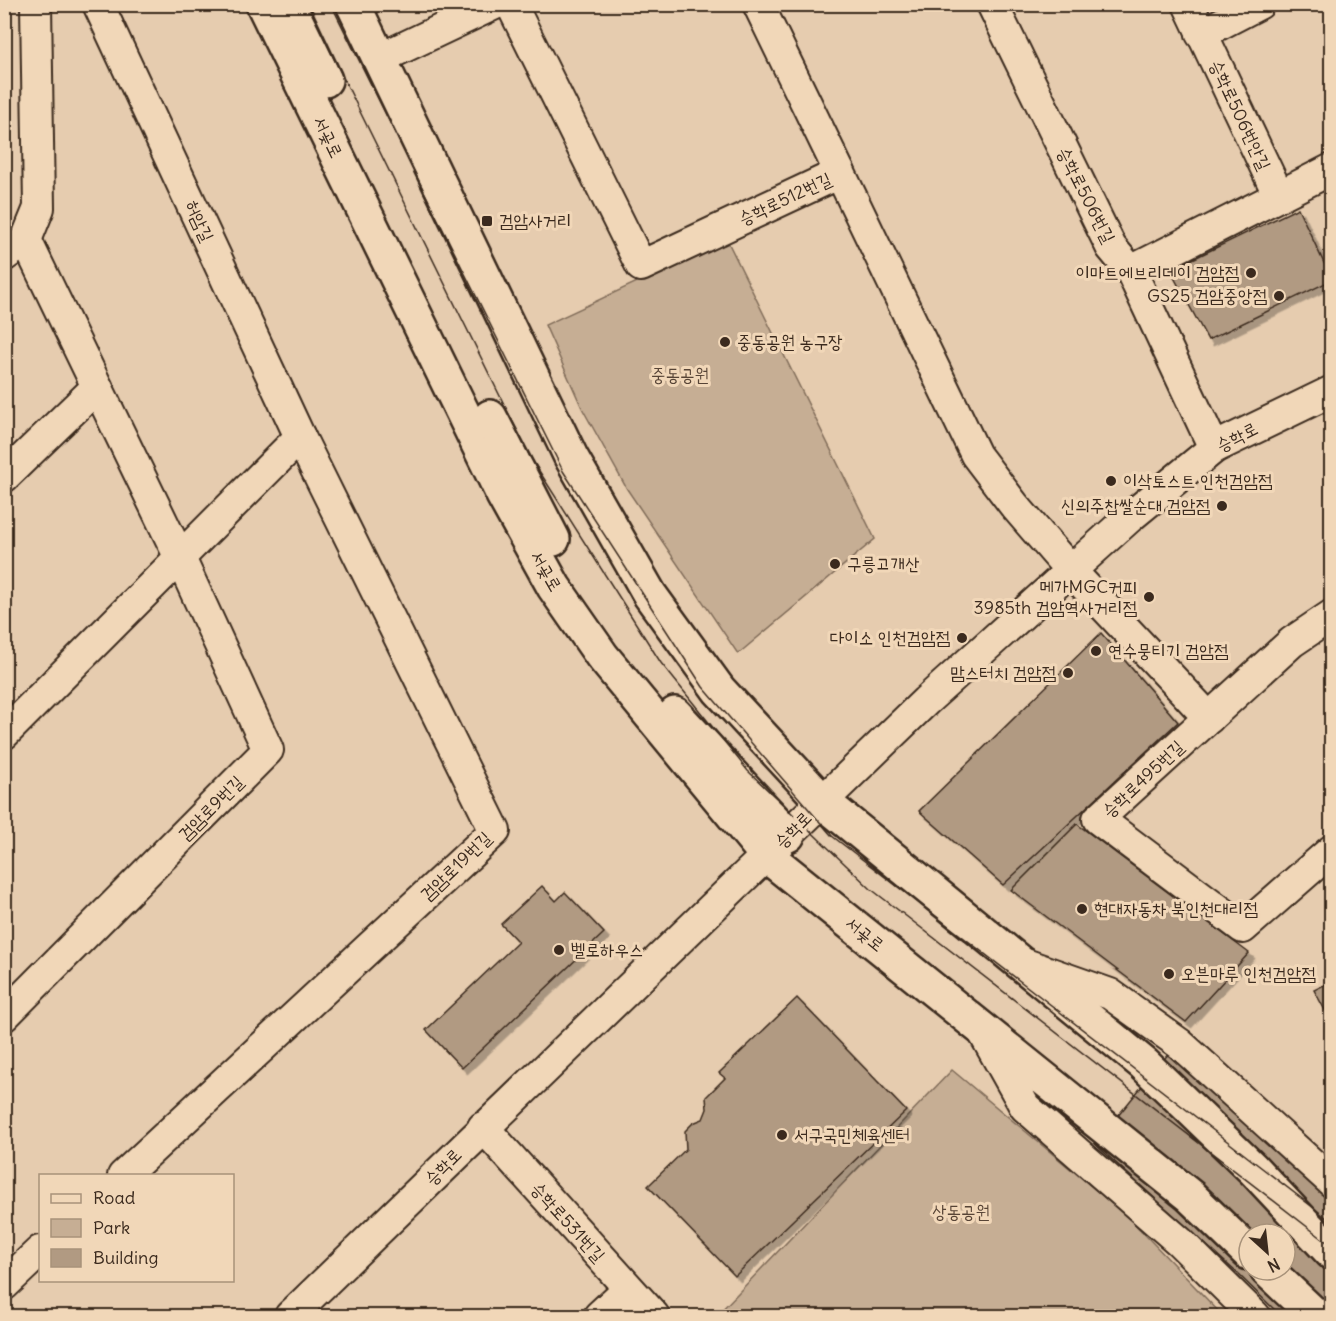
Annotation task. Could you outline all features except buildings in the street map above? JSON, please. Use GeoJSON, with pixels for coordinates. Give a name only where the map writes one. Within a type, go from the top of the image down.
{"type":"FeatureCollection","features":[{"type":"Feature","properties":{"kind":"main road","name":"서곶로"},"geometry":{"type":"LineString","coordinates":[[262,4],[503,495],[554,587],[602,656],[777,846],[980,1026],[1190,1196],[1237,1241]]}},
{"type":"Feature","properties":{"kind":"main road","name":"서곶로"},"geometry":{"type":"LineString","coordinates":[[289,4],[427,296],[546,526],[593,609],[647,682],[777,846]]}},
{"type":"Feature","properties":{"kind":"main road"},"geometry":{"type":"LineString","coordinates":[[353,4],[571,457],[650,595],[719,690],[822,801],[1144,1064],[1252,1169],[1332,1253]]}},
{"type":"Feature","properties":{"kind":"main road"},"geometry":{"type":"LineString","coordinates":[[1280,1282],[1316,1317]]}},
{"type":"Feature","properties":{"kind":"street"},"geometry":{"type":"LineString","coordinates":[[36,4],[39,208],[15,248],[97,387],[180,558]]}},
{"type":"Feature","properties":{"kind":"street","name":"허암길"},"geometry":{"type":"LineString","coordinates":[[98,4],[300,437]]}},
{"type":"Feature","properties":{"kind":"street"},"geometry":{"type":"LineString","coordinates":[[379,58],[495,4]]}},
{"type":"Feature","properties":{"kind":"street","name":"승학로512번길"},"geometry":{"type":"LineString","coordinates":[[511,4],[641,266],[840,173],[976,455],[1014,506],[1071,571],[1209,718]]}},
{"type":"Feature","properties":{"kind":"street"},"geometry":{"type":"LineString","coordinates":[[758,4],[840,173]]}},
{"type":"Feature","properties":{"kind":"street","name":"승학로506번길"},"geometry":{"type":"LineString","coordinates":[[992,4],[1111,247],[1131,271],[1214,448]]}},
{"type":"Feature","properties":{"kind":"street","name":"승학로506번안길"},"geometry":{"type":"LineString","coordinates":[[1188,4],[1279,196]]}},
{"type":"Feature","properties":{"kind":"street"},"geometry":{"type":"LineString","coordinates":[[1202,34],[1259,4]]}},
{"type":"Feature","properties":{"kind":"street"},"geometry":{"type":"LineString","coordinates":[[1131,271],[1332,169]]}},
{"type":"Feature","properties":{"kind":"street"},"geometry":{"type":"LineString","coordinates":[[4,477],[97,387]]}},
{"type":"Feature","properties":{"kind":"street","name":"승학로"},"geometry":{"type":"LineString","coordinates":[[290,1317],[483,1127],[926,701],[1130,517],[1214,448],[1332,391]]}},
{"type":"Feature","properties":{"kind":"street"},"geometry":{"type":"LineString","coordinates":[[4,734],[300,437]]}},
{"type":"Feature","properties":{"kind":"street","name":"검암로19번길"},"geometry":{"type":"LineString","coordinates":[[125,1174],[495,831],[300,437]]}},
{"type":"Feature","properties":{"kind":"street","name":"검암로9번길"},"geometry":{"type":"LineString","coordinates":[[4,1016],[268,750],[180,558]]}},
{"type":"Feature","properties":{"kind":"street","name":"승학로495번길"},"geometry":{"type":"LineString","coordinates":[[1332,615],[1292,642],[1098,819],[1242,928],[1332,850]]}},
{"type":"Feature","properties":{"kind":"street"},"geometry":{"type":"LineString","coordinates":[[1017,960],[1110,994],[1180,1044],[1332,1182]]}},
{"type":"Feature","properties":{"kind":"street","name":"서곶로"},"geometry":{"type":"LineString","coordinates":[[980,1026],[1025,1107],[1180,1242],[1255,1317]]}},
{"type":"Feature","properties":{"kind":"street","name":"승학로531번길"},"geometry":{"type":"LineString","coordinates":[[483,1127],[654,1317]]}},
{"type":"Feature","properties":{"kind":"street"},"geometry":{"type":"LineString","coordinates":[[4,1285],[39,1252]]}},
{"type":"Feature","properties":{"kind":"street"},"geometry":{"type":"LineString","coordinates":[[599,1317],[628,1289]]}},
{"type":"Feature","properties":{"kind":"green space","name":"중동공원"},"geometry":{"type":"Polygon","coordinates":[[[727,240],[875,539],[738,654],[627,489],[582,408],[545,325],[727,240]]]}},
{"type":"Feature","properties":{"kind":"green space","name":"상동공원"},"geometry":{"type":"Polygon","coordinates":[[[952,1070],[1128,1217],[1223,1316],[716,1316],[952,1070]]]}},
{"type":"Feature","properties":{"kind":"tram line"},"geometry":{"type":"LineString","coordinates":[[307,4],[529,455],[661,663],[748,771],[871,889],[1332,1246]]}},
{"type":"Feature","properties":{"kind":"tram line"},"geometry":{"type":"LineString","coordinates":[[331,4],[563,471],[703,687],[832,836],[1332,1222]]}},
{"type":"Feature","properties":{"kind":"place","name":"검암사거리"},"geometry":{"type":"Point","coordinates":[487,221]}},
{"type":"Feature","properties":{"kind":"place","name":"이마트에브리데이 검암점"},"geometry":{"type":"Point","coordinates":[1251,273]}},
{"type":"Feature","properties":{"kind":"place","name":"GS25 검암중앙점"},"geometry":{"type":"Point","coordinates":[1279,296]}},
{"type":"Feature","properties":{"kind":"place","name":"중동공원 농구장"},"geometry":{"type":"Point","coordinates":[725,342]}},
{"type":"Feature","properties":{"kind":"place","name":"이삭토스트 인천검암점"},"geometry":{"type":"Point","coordinates":[1111,481]}},
{"type":"Feature","properties":{"kind":"place","name":"신의주찹쌀순대 검암점"},"geometry":{"type":"Point","coordinates":[1222,506]}},
{"type":"Feature","properties":{"kind":"place","name":"구릉고개산"},"geometry":{"type":"Point","coordinates":[835,564]}},
{"type":"Feature","properties":{"kind":"place","name":"메가MGC커피 3985th 검암역사거리점"},"geometry":{"type":"Point","coordinates":[1149,597]}},
{"type":"Feature","properties":{"kind":"place","name":"다이소 인천검암점"},"geometry":{"type":"Point","coordinates":[962,638]}},
{"type":"Feature","properties":{"kind":"place","name":"연수뭉티기 검암점"},"geometry":{"type":"Point","coordinates":[1096,651]}},
{"type":"Feature","properties":{"kind":"place","name":"맘스터치 검암점"},"geometry":{"type":"Point","coordinates":[1068,673]}},
{"type":"Feature","properties":{"kind":"place","name":"현대자동차 북인천대리점"},"geometry":{"type":"Point","coordinates":[1082,909]}},
{"type":"Feature","properties":{"kind":"place","name":"벨로하우스"},"geometry":{"type":"Point","coordinates":[559,950]}},
{"type":"Feature","properties":{"kind":"place","name":"오븐마루 인천검암점"},"geometry":{"type":"Point","coordinates":[1169,974]}},
{"type":"Feature","properties":{"kind":"place","name":"서구국민체육센터"},"geometry":{"type":"Point","coordinates":[782,1135]}}]}
